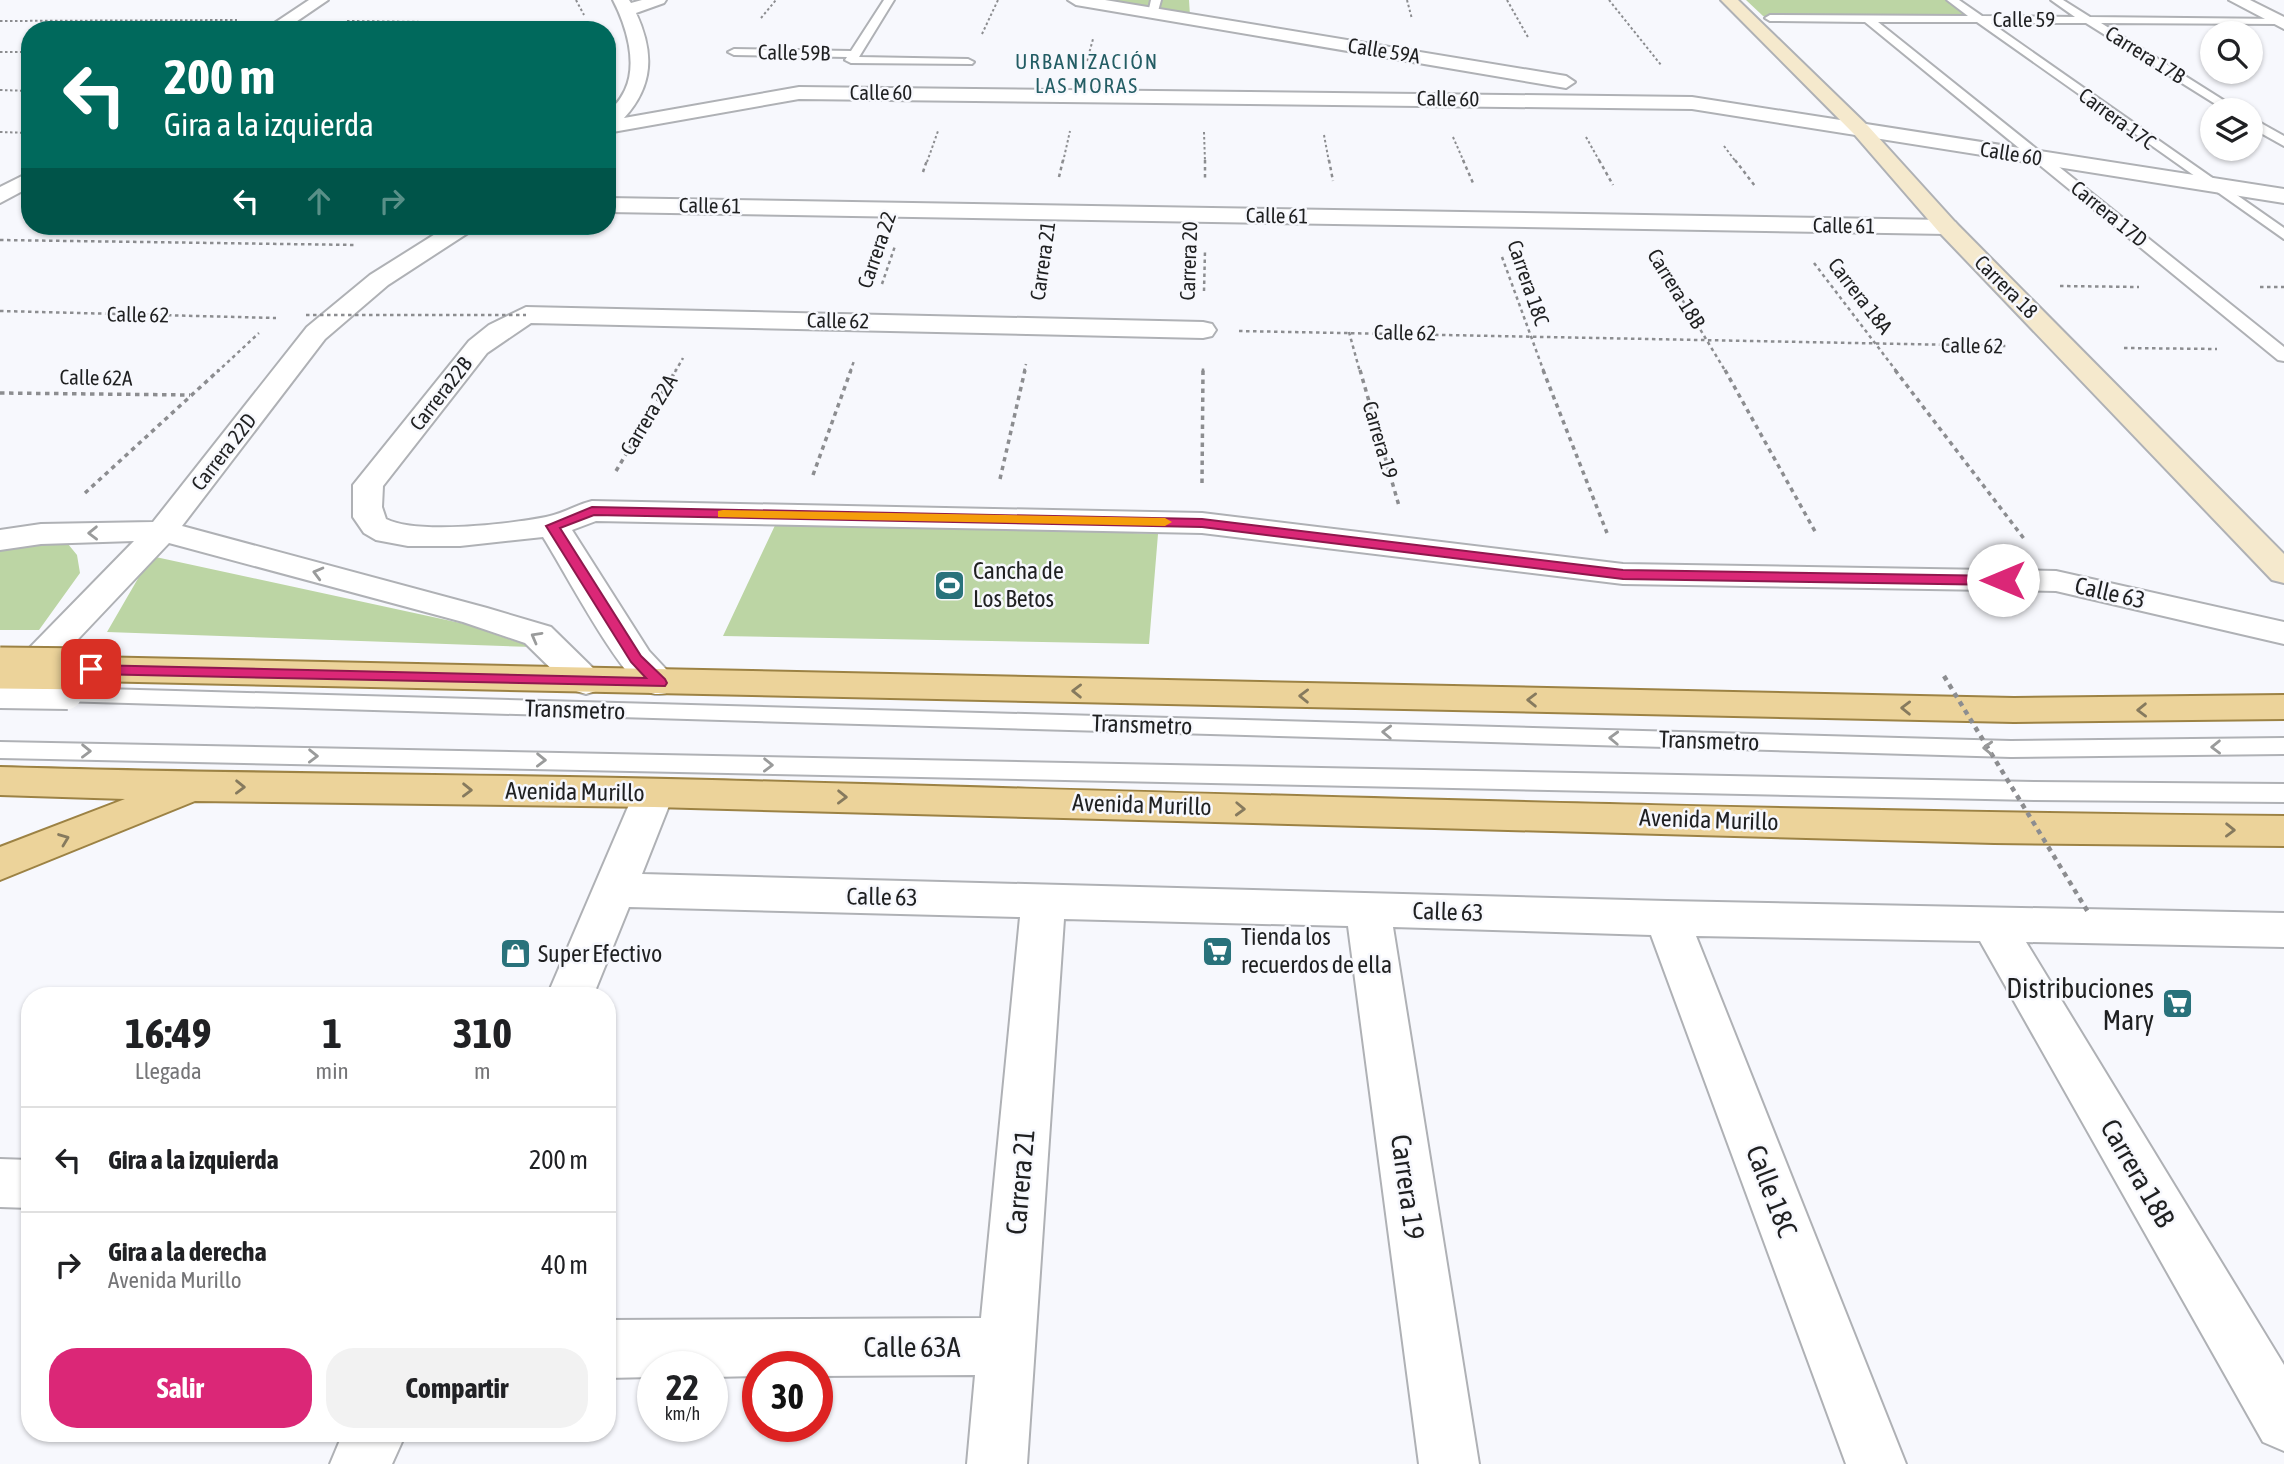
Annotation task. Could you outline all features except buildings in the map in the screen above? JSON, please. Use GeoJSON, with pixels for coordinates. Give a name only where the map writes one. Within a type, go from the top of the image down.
{"type":"FeatureCollection","features":[{"type":"Feature","properties":{"kind":"main road"},"geometry":{"type":"LineString","coordinates":[[0,668],[79,683],[586,682],[2056,711],[2284,707]]}},
{"type":"Feature","properties":{"kind":"main road","name":"Avenida Murillo"},"geometry":{"type":"LineString","coordinates":[[6,760],[196,787],[654,793],[1994,828],[2284,831]]}},
{"type":"Feature","properties":{"kind":"main road"},"geometry":{"type":"LineString","coordinates":[[0,864],[196,787]]}},
{"type":"Feature","properties":{"kind":"street"},"geometry":{"type":"LineString","coordinates":[[286,21],[320,0]]}},
{"type":"Feature","properties":{"kind":"street"},"geometry":{"type":"LineString","coordinates":[[616,115],[638,80],[637,43],[624,5],[658,0]]}},
{"type":"Feature","properties":{"kind":"street","name":"Calle 59A"},"geometry":{"type":"LineString","coordinates":[[1076,0],[1154,6],[1423,58],[1692,103]]}},
{"type":"Feature","properties":{"kind":"street","name":"Carrera 18"},"geometry":{"type":"LineString","coordinates":[[1729,0],[1861,130],[1947,228],[2284,573]]}},
{"type":"Feature","properties":{"kind":"street"},"geometry":{"type":"LineString","coordinates":[[2237,0],[2277,18]]}},
{"type":"Feature","properties":{"kind":"street","name":"Calle 60"},"geometry":{"type":"LineString","coordinates":[[616,124],[799,93],[1078,94],[1692,103],[2284,196]]}},
{"type":"Feature","properties":{"kind":"street"},"geometry":{"type":"LineString","coordinates":[[0,196],[21,183]]}},
{"type":"Feature","properties":{"kind":"street","name":"Calle 61"},"geometry":{"type":"LineString","coordinates":[[616,205],[1947,228]]}},
{"type":"Feature","properties":{"kind":"street","name":"Carrera 22D"},"geometry":{"type":"LineString","coordinates":[[0,697],[162,531],[316,333],[379,279],[449,235]]}},
{"type":"Feature","properties":{"kind":"street","name":"Calle 62"},"geometry":{"type":"LineString","coordinates":[[526,315],[1203,330]]}},
{"type":"Feature","properties":{"kind":"street","name":"Carrera22B"},"geometry":{"type":"LineString","coordinates":[[368,485],[478,347],[498,331],[526,315]]}},
{"type":"Feature","properties":{"kind":"street","name":"Calle 63"},"geometry":{"type":"LineString","coordinates":[[368,485],[366,512],[375,526],[390,535],[417,538],[553,526],[592,511],[1202,523],[1623,574],[2056,581],[2284,633]]}},
{"type":"Feature","properties":{"kind":"street"},"geometry":{"type":"LineString","coordinates":[[553,526],[636,659],[660,683]]}},
{"type":"Feature","properties":{"kind":"street"},"geometry":{"type":"LineString","coordinates":[[0,540],[41,534],[162,531],[475,615],[538,635],[586,682]]}},
{"type":"Feature","properties":{"kind":"street"},"geometry":{"type":"LineString","coordinates":[[574,987],[654,793]]}},
{"type":"Feature","properties":{"kind":"street","name":"Calle 63"},"geometry":{"type":"LineString","coordinates":[[613,890],[1667,918],[2284,930]]}},
{"type":"Feature","properties":{"kind":"street","name":"Carrera 21"},"geometry":{"type":"LineString","coordinates":[[998,1464],[1043,901]]}},
{"type":"Feature","properties":{"kind":"street","name":"Carrera 19"},"geometry":{"type":"LineString","coordinates":[[1367,910],[1449,1464]]}},
{"type":"Feature","properties":{"kind":"street","name":"Calle 18C"},"geometry":{"type":"LineString","coordinates":[[1667,918],[1876,1464]]}},
{"type":"Feature","properties":{"kind":"street","name":"Carrera 18B"},"geometry":{"type":"LineString","coordinates":[[1993,925],[2284,1422]]}},
{"type":"Feature","properties":{"kind":"street"},"geometry":{"type":"LineString","coordinates":[[0,1183],[21,1184]]}},
{"type":"Feature","properties":{"kind":"street","name":"Calle 63A"},"geometry":{"type":"LineString","coordinates":[[616,1349],[1006,1346]]}},
{"type":"Feature","properties":{"kind":"street"},"geometry":{"type":"LineString","coordinates":[[360,1464],[371,1442]]}},
{"type":"Feature","properties":{"kind":"lane"},"geometry":{"type":"LineString","coordinates":[[853,57],[889,0]]}},
{"type":"Feature","properties":{"kind":"lane","name":"Carrera 17C"},"geometry":{"type":"LineString","coordinates":[[1952,0],[2208,184],[2284,235]]}},
{"type":"Feature","properties":{"kind":"lane","name":"Carrera 17B"},"geometry":{"type":"LineString","coordinates":[[2056,0],[2214,98]]}},
{"type":"Feature","properties":{"kind":"lane","name":"Calle 59"},"geometry":{"type":"LineString","coordinates":[[1770,18],[2277,18]]}},
{"type":"Feature","properties":{"kind":"lane","name":"Carrera 17D"},"geometry":{"type":"LineString","coordinates":[[1868,19],[2280,353]]}},
{"type":"Feature","properties":{"kind":"lane","name":"Calle 59B"},"geometry":{"type":"LineString","coordinates":[[734,52],[968,62]]}},
{"type":"Feature","properties":{"kind":"lane"},"geometry":{"type":"LineString","coordinates":[[2263,129],[2284,142]]}},
{"type":"Feature","properties":{"kind":"lane","name":"Transmetro"},"geometry":{"type":"LineString","coordinates":[[0,697],[79,683],[2011,749],[2284,746]]}},
{"type":"Feature","properties":{"kind":"lane","name":"Transmetro"},"geometry":{"type":"LineString","coordinates":[[6,760],[2284,793]]}},
{"type":"Feature","properties":{"kind":"path"},"geometry":{"type":"LineString","coordinates":[[968,62],[998,0]]}},
{"type":"Feature","properties":{"kind":"path"},"geometry":{"type":"LineString","coordinates":[[1407,0],[1423,58]]}},
{"type":"Feature","properties":{"kind":"path"},"geometry":{"type":"LineString","coordinates":[[1507,0],[1553,79]]}},
{"type":"Feature","properties":{"kind":"path","name":"Carrera 18A"},"geometry":{"type":"LineString","coordinates":[[1609,0],[1692,103],[2056,581]]}},
{"type":"Feature","properties":{"kind":"path","name":"Carrera 21"},"geometry":{"type":"LineString","coordinates":[[990,520],[1034,326],[1050,212],[1103,4]]}},
{"type":"Feature","properties":{"kind":"path"},"geometry":{"type":"LineString","coordinates":[[0,52],[21,52]]}},
{"type":"Feature","properties":{"kind":"path"},"geometry":{"type":"LineString","coordinates":[[0,90],[21,91]]}},
{"type":"Feature","properties":{"kind":"path","name":"Carrera 22"},"geometry":{"type":"LineString","coordinates":[[799,516],[908,210],[953,93]]}},
{"type":"Feature","properties":{"kind":"path","name":"Carrera 20"},"geometry":{"type":"LineString","coordinates":[[1202,523],[1206,215],[1203,97]]}},
{"type":"Feature","properties":{"kind":"path","name":"Carrera 18C"},"geometry":{"type":"LineString","coordinates":[[1437,99],[1489,220],[1530,336],[1623,574]]}},
{"type":"Feature","properties":{"kind":"path","name":"Carrera 18B"},"geometry":{"type":"LineString","coordinates":[[1566,101],[1633,221],[1708,340],[1841,579]]}},
{"type":"Feature","properties":{"kind":"path"},"geometry":{"type":"LineString","coordinates":[[0,132],[21,133]]}},
{"type":"Feature","properties":{"kind":"path"},"geometry":{"type":"LineString","coordinates":[[0,240],[368,245]]}},
{"type":"Feature","properties":{"kind":"path","name":"Calle 62"},"geometry":{"type":"LineString","coordinates":[[0,311],[276,318],[191,396]]}},
{"type":"Feature","properties":{"kind":"path"},"geometry":{"type":"LineString","coordinates":[[306,315],[526,315]]}},
{"type":"Feature","properties":{"kind":"path","name":"Carrera 22A"},"geometry":{"type":"LineString","coordinates":[[592,511],[706,318]]}},
{"type":"Feature","properties":{"kind":"path","name":"Calle 62"},"geometry":{"type":"LineString","coordinates":[[1203,330],[2280,353]]}},
{"type":"Feature","properties":{"kind":"path","name":"Carrera 19"},"geometry":{"type":"LineString","coordinates":[[1349,332],[1411,549]]}},
{"type":"Feature","properties":{"kind":"path","name":"Calle 62A"},"geometry":{"type":"LineString","coordinates":[[0,393],[191,396]]}},
{"type":"Feature","properties":{"kind":"path"},"geometry":{"type":"LineString","coordinates":[[41,534],[191,396]]}},
{"type":"Feature","properties":{"kind":"path"},"geometry":{"type":"LineString","coordinates":[[1944,676],[2088,912]]}},
{"type":"Feature","properties":{"kind":"green space"},"geometry":{"type":"Polygon","coordinates":[[[1096,0],[1189,0],[1190,16],[1096,0]]]}},
{"type":"Feature","properties":{"kind":"green space"},"geometry":{"type":"Polygon","coordinates":[[[1746,0],[1946,0],[1971,17],[1763,16],[1746,0]]]}},
{"type":"Feature","properties":{"kind":"green space","name":"Cancha de Los Betos"},"geometry":{"type":"Polygon","coordinates":[[[778,519],[1158,534],[1149,644],[723,636],[778,519]]]}},
{"type":"Feature","properties":{"kind":"green space"},"geometry":{"type":"Polygon","coordinates":[[[44,543],[68,544],[77,555],[80,573],[39,630],[0,630],[0,550],[44,543]]]}},
{"type":"Feature","properties":{"kind":"green space"},"geometry":{"type":"Polygon","coordinates":[[[151,556],[465,624],[532,647],[107,632],[151,556]]]}},
{"type":"Feature","properties":{"kind":"slow traffic"},"geometry":{"type":"LineString","coordinates":[[723,514],[1165,522]]}},
{"type":"Feature","properties":{"kind":"place","name":"Cancha de Los Betos"},"geometry":{"type":"Point","coordinates":[950,585]}},
{"type":"Feature","properties":{"kind":"place","name":"Tienda los recuerdos de ella"},"geometry":{"type":"Point","coordinates":[1218,951]}},
{"type":"Feature","properties":{"kind":"place","name":"Super Efectivo"},"geometry":{"type":"Point","coordinates":[515,954]}},
{"type":"Feature","properties":{"kind":"place","name":"Distribuciones Mary"},"geometry":{"type":"Point","coordinates":[2177,1004]}},
{"type":"Feature","properties":{"kind":"district","name":"URBANIZACIÓN LAS MORAS"},"geometry":{"type":"Point","coordinates":[1087,74]}},
{"type":"Feature","properties":{"kind":"route"},"geometry":{"type":"LineString","coordinates":[[91,669],[660,683],[636,659],[553,526],[592,511],[1202,523],[1623,574],[2003,580]]}}]}
